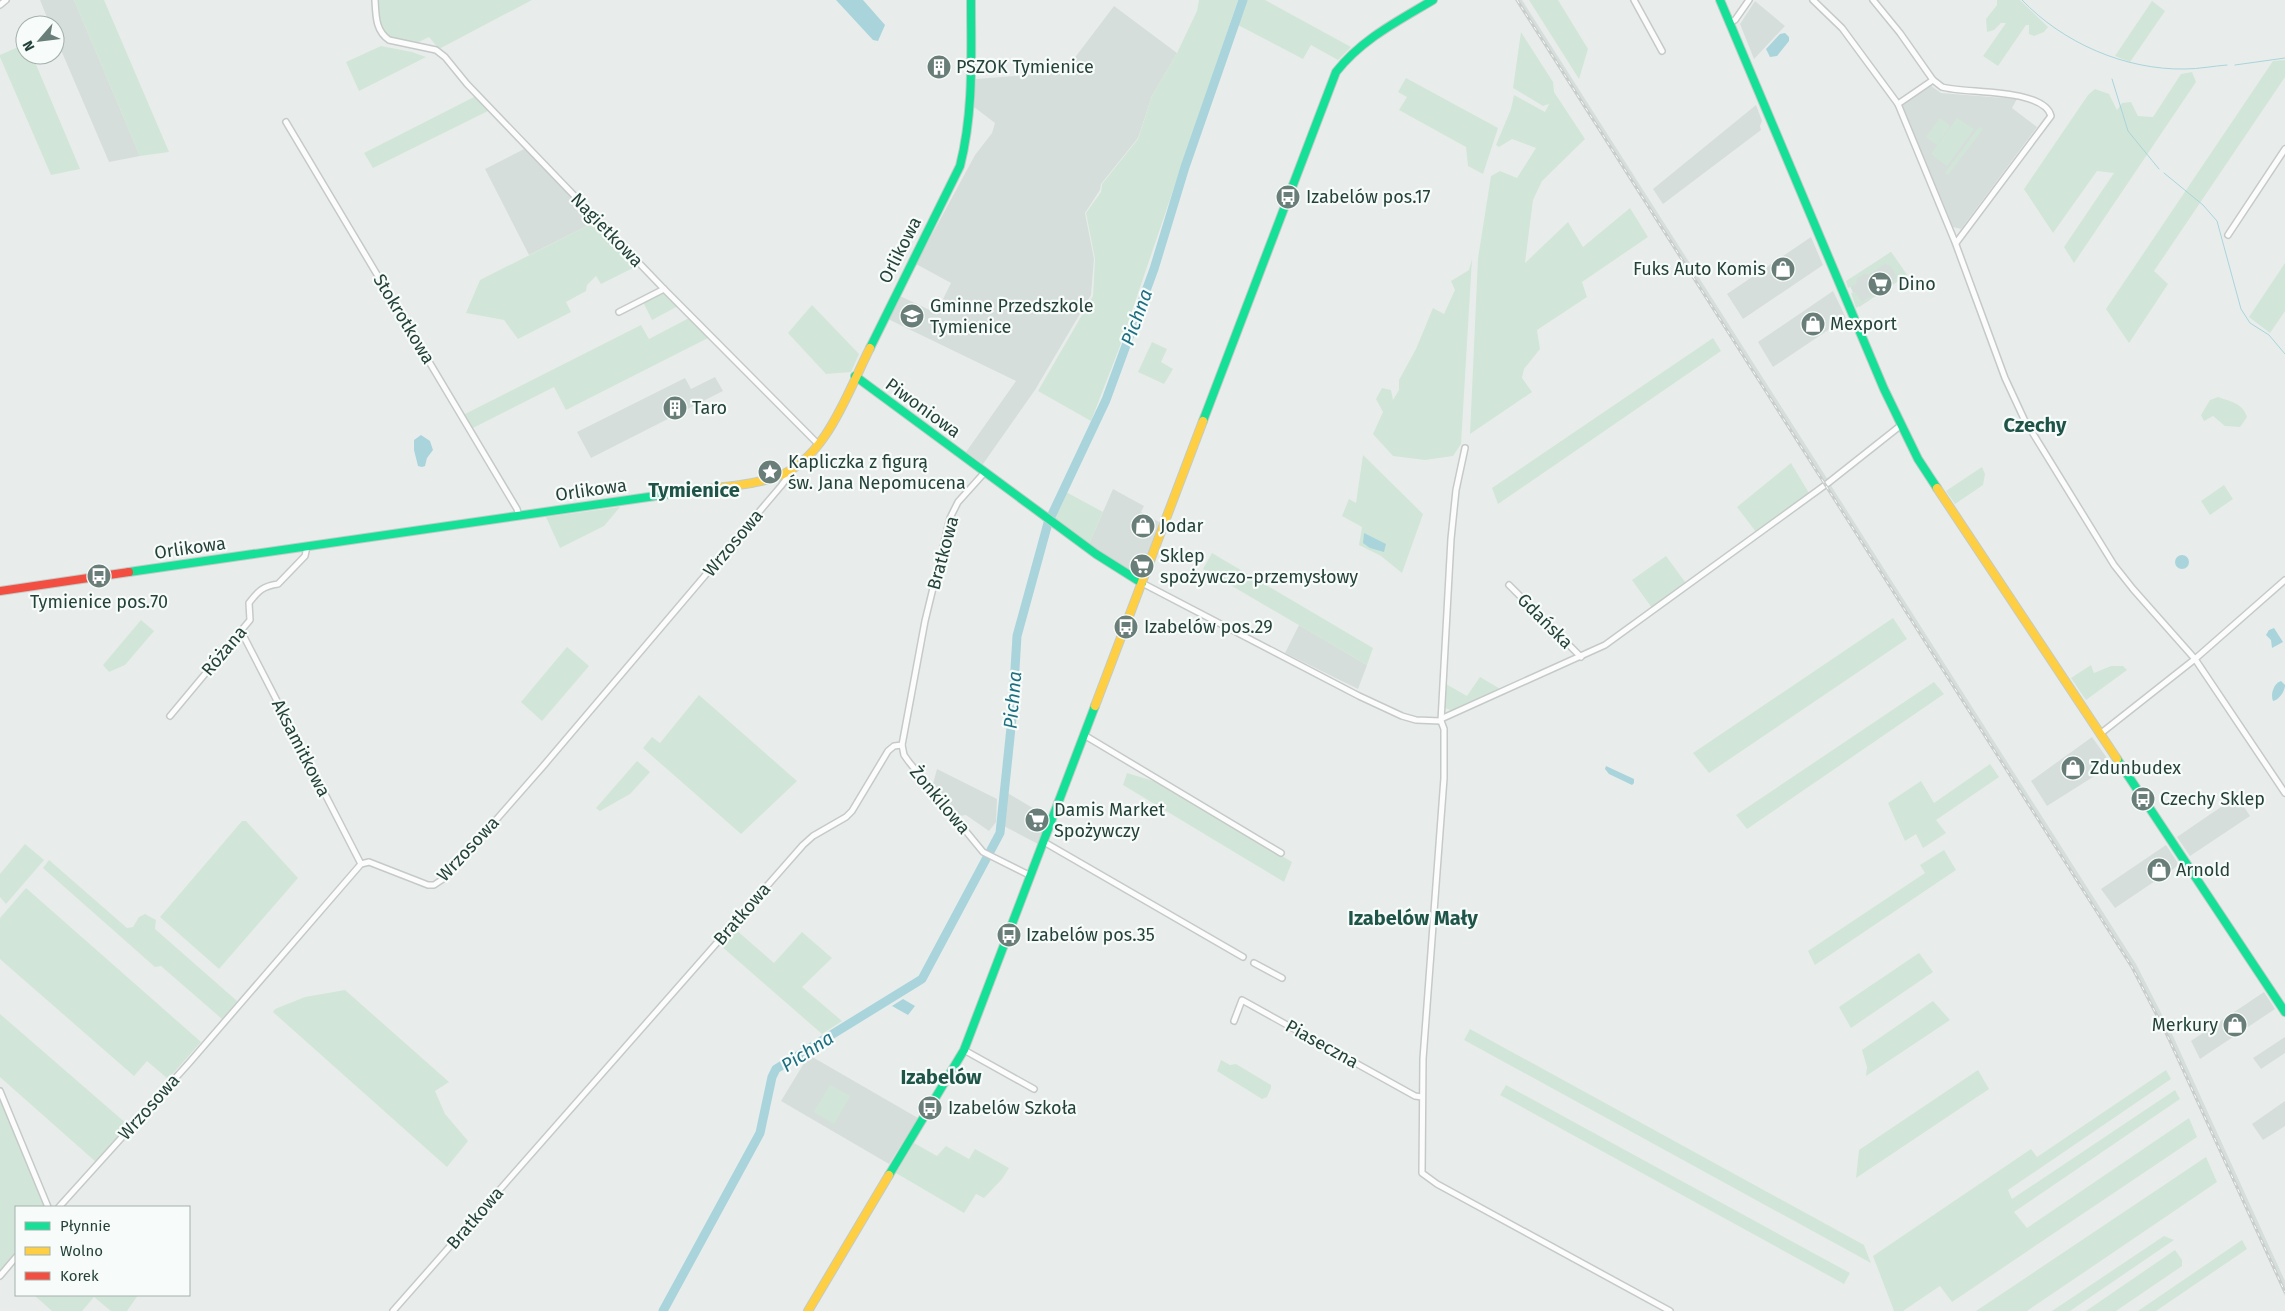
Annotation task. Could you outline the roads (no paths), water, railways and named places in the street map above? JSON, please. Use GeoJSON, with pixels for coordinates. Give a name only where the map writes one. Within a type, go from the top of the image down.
{"type":"FeatureCollection","features":[{"type":"Feature","properties":{"kind":"street"},"geometry":{"type":"LineString","coordinates":[[0,4],[6,0]]}},
{"type":"Feature","properties":{"kind":"street","name":"Nagietkowa"},"geometry":{"type":"LineString","coordinates":[[375,0],[376,21],[384,36],[389,40],[428,47],[445,57],[467,84],[664,289],[819,445]]}},
{"type":"Feature","properties":{"kind":"street","name":"Orlikowa"},"geometry":{"type":"LineString","coordinates":[[0,591],[756,482],[787,473],[800,465],[819,445],[833,424],[952,182],[963,154],[969,114],[971,0]]}},
{"type":"Feature","properties":{"kind":"street"},"geometry":{"type":"LineString","coordinates":[[808,1311],[964,1050],[1142,583],[1242,314],[1336,72],[1362,44],[1433,0]]}},
{"type":"Feature","properties":{"kind":"street"},"geometry":{"type":"LineString","coordinates":[[1634,0],[1662,51]]}},
{"type":"Feature","properties":{"kind":"street"},"geometry":{"type":"LineString","coordinates":[[1720,0],[1900,426],[1942,498],[2285,1012]]}},
{"type":"Feature","properties":{"kind":"street"},"geometry":{"type":"LineString","coordinates":[[1729,23],[1735,20],[1749,0]]}},
{"type":"Feature","properties":{"kind":"street"},"geometry":{"type":"LineString","coordinates":[[1812,0],[1842,28],[1898,104],[1956,243],[2004,378],[2024,419],[2114,565],[2132,590],[2195,659],[2285,794]]}},
{"type":"Feature","properties":{"kind":"street"},"geometry":{"type":"LineString","coordinates":[[1873,0],[1900,33],[1933,80],[1942,87],[2029,97],[2047,106],[2051,116],[1956,243]]}},
{"type":"Feature","properties":{"kind":"street"},"geometry":{"type":"LineString","coordinates":[[1898,104],[1933,80]]}},
{"type":"Feature","properties":{"kind":"street","name":"Stokrotkowa"},"geometry":{"type":"LineString","coordinates":[[286,122],[517,509],[519,516]]}},
{"type":"Feature","properties":{"kind":"street"},"geometry":{"type":"LineString","coordinates":[[2228,235],[2285,149]]}},
{"type":"Feature","properties":{"kind":"street"},"geometry":{"type":"LineString","coordinates":[[619,312],[664,289]]}},
{"type":"Feature","properties":{"kind":"street","name":"Piwoniowa"},"geometry":{"type":"LineString","coordinates":[[855,376],[1096,554],[1142,583]]}},
{"type":"Feature","properties":{"kind":"street"},"geometry":{"type":"LineString","coordinates":[[1142,583],[1359,696],[1402,716],[1416,720],[1442,719],[1581,657],[1610,641],[1828,483],[1900,426]]}},
{"type":"Feature","properties":{"kind":"street"},"geometry":{"type":"LineString","coordinates":[[1465,448],[1456,490],[1451,539],[1442,719],[1444,729],[1444,778],[1423,1059],[1421,1170],[1426,1178],[1670,1311]]}},
{"type":"Feature","properties":{"kind":"street","name":"Bratkowa"},"geometry":{"type":"LineString","coordinates":[[393,1311],[803,845],[813,836],[852,812],[888,751],[894,746],[902,745],[925,621],[950,518],[958,502],[985,472]]}},
{"type":"Feature","properties":{"kind":"street","name":"Wrzosowa"},"geometry":{"type":"LineString","coordinates":[[60,1206],[189,1062],[361,864],[368,862],[428,885],[440,882],[539,771],[781,486],[787,478],[787,473]]}},
{"type":"Feature","properties":{"kind":"street","name":"Różana"},"geometry":{"type":"LineString","coordinates":[[170,716],[250,620],[248,603],[265,586],[278,584],[304,556],[307,547]]}},
{"type":"Feature","properties":{"kind":"street"},"geometry":{"type":"LineString","coordinates":[[2100,734],[2195,659],[2285,580]]}},
{"type":"Feature","properties":{"kind":"street","name":"Gdańska"},"geometry":{"type":"LineString","coordinates":[[1509,585],[1581,657]]}},
{"type":"Feature","properties":{"kind":"street","name":"Aksamitkowa"},"geometry":{"type":"LineString","coordinates":[[241,631],[361,864]]}},
{"type":"Feature","properties":{"kind":"street"},"geometry":{"type":"LineString","coordinates":[[1084,736],[1281,853]]}},
{"type":"Feature","properties":{"kind":"street","name":"Żonkilowa"},"geometry":{"type":"LineString","coordinates":[[902,745],[904,755],[909,762],[983,852],[1031,876]]}},
{"type":"Feature","properties":{"kind":"street"},"geometry":{"type":"LineString","coordinates":[[1044,842],[1243,957]]}},
{"type":"Feature","properties":{"kind":"street"},"geometry":{"type":"LineString","coordinates":[[1254,963],[1282,978]]}},
{"type":"Feature","properties":{"kind":"street","name":"Piaseczna"},"geometry":{"type":"LineString","coordinates":[[1234,1021],[1242,1000],[1415,1096],[1422,1097]]}},
{"type":"Feature","properties":{"kind":"street"},"geometry":{"type":"LineString","coordinates":[[964,1050],[1034,1089]]}},
{"type":"Feature","properties":{"kind":"street"},"geometry":{"type":"LineString","coordinates":[[0,1091],[48,1206]]}},
{"type":"Feature","properties":{"kind":"street"},"geometry":{"type":"LineString","coordinates":[[0,1276],[15,1258]]}},
{"type":"Feature","properties":{"kind":"water"},"geometry":{"type":"Polygon","coordinates":[[[836,0],[863,0],[885,25],[878,41],[873,40],[836,0]]]}},
{"type":"Feature","properties":{"kind":"water"},"geometry":{"type":"Polygon","coordinates":[[[1785,33],[1789,37],[1789,41],[1777,56],[1770,57],[1766,49],[1780,34],[1785,33]]]}},
{"type":"Feature","properties":{"kind":"water"},"geometry":{"type":"Polygon","coordinates":[[[421,435],[430,441],[433,450],[427,458],[425,466],[422,467],[418,466],[414,450],[414,440],[421,435]]]}},
{"type":"Feature","properties":{"kind":"water"},"geometry":{"type":"Polygon","coordinates":[[[1364,533],[1386,544],[1384,552],[1370,548],[1363,543],[1364,533]]]}},
{"type":"Feature","properties":{"kind":"water"},"geometry":{"type":"Polygon","coordinates":[[[2179,555],[2185,555],[2189,562],[2185,569],[2179,569],[2175,565],[2175,559],[2179,555]]]}},
{"type":"Feature","properties":{"kind":"water"},"geometry":{"type":"Polygon","coordinates":[[[2274,628],[2283,642],[2272,648],[2271,640],[2266,635],[2269,630],[2274,628]]]}},
{"type":"Feature","properties":{"kind":"water"},"geometry":{"type":"Polygon","coordinates":[[[2281,681],[2285,685],[2284,690],[2273,701],[2273,689],[2281,681]]]}},
{"type":"Feature","properties":{"kind":"water"},"geometry":{"type":"Polygon","coordinates":[[[1606,766],[1634,779],[1634,783],[1632,785],[1609,774],[1605,769],[1606,766]]]}},
{"type":"Feature","properties":{"kind":"water"},"geometry":{"type":"Polygon","coordinates":[[[903,999],[915,1006],[908,1015],[892,1006],[903,999]]]}},
{"type":"Feature","properties":{"kind":"waterway","name":"Pichna"},"geometry":{"type":"LineString","coordinates":[[663,1311],[760,1133],[772,1077],[776,1069],[922,979],[1000,833],[1012,718],[1017,636],[1048,523],[1106,400],[1154,269],[1185,167],[1243,0]]}},
{"type":"Feature","properties":{"kind":"waterway"},"geometry":{"type":"LineString","coordinates":[[2022,0],[2056,29],[2096,51],[2118,59],[2162,68],[2190,69],[2227,65]]}},
{"type":"Feature","properties":{"kind":"waterway"},"geometry":{"type":"LineString","coordinates":[[2235,65],[2285,58]]}},
{"type":"Feature","properties":{"kind":"waterway"},"geometry":{"type":"LineString","coordinates":[[2112,79],[2128,131],[2159,169]]}},
{"type":"Feature","properties":{"kind":"waterway"},"geometry":{"type":"LineString","coordinates":[[2164,173],[2203,205],[2217,221],[2241,309],[2250,323],[2269,335],[2285,354]]}},
{"type":"Feature","properties":{"kind":"railway"},"geometry":{"type":"LineString","coordinates":[[1517,0],[2132,967],[2169,1039],[2285,1292]]}},
{"type":"Feature","properties":{"kind":"place","name":"PSZOK Tymienice"},"geometry":{"type":"Point","coordinates":[939,67]}},
{"type":"Feature","properties":{"kind":"place","name":"Izabelów pos.17"},"geometry":{"type":"Point","coordinates":[1288,197]}},
{"type":"Feature","properties":{"kind":"place","name":"Fuks Auto Komis"},"geometry":{"type":"Point","coordinates":[1783,269]}},
{"type":"Feature","properties":{"kind":"place","name":"Dino"},"geometry":{"type":"Point","coordinates":[1880,284]}},
{"type":"Feature","properties":{"kind":"place","name":"Gminne Przedszkole Tymienice"},"geometry":{"type":"Point","coordinates":[912,316]}},
{"type":"Feature","properties":{"kind":"place","name":"Mexport"},"geometry":{"type":"Point","coordinates":[1813,324]}},
{"type":"Feature","properties":{"kind":"place","name":"Taro"},"geometry":{"type":"Point","coordinates":[675,408]}},
{"type":"Feature","properties":{"kind":"place","name":"Kapliczka z figurą św. Jana Nepomucena"},"geometry":{"type":"Point","coordinates":[770,472]}},
{"type":"Feature","properties":{"kind":"place","name":"Jodar"},"geometry":{"type":"Point","coordinates":[1143,526]}},
{"type":"Feature","properties":{"kind":"place","name":"Sklep spożywczo-przemysłowy"},"geometry":{"type":"Point","coordinates":[1142,566]}},
{"type":"Feature","properties":{"kind":"place","name":"Tymienice pos.70"},"geometry":{"type":"Point","coordinates":[99,576]}},
{"type":"Feature","properties":{"kind":"place","name":"Izabelów pos.29"},"geometry":{"type":"Point","coordinates":[1126,627]}},
{"type":"Feature","properties":{"kind":"place","name":"Zdunbudex"},"geometry":{"type":"Point","coordinates":[2073,768]}},
{"type":"Feature","properties":{"kind":"place","name":"Czechy Sklep"},"geometry":{"type":"Point","coordinates":[2143,799]}},
{"type":"Feature","properties":{"kind":"place","name":"Damis Market Spożywczy"},"geometry":{"type":"Point","coordinates":[1037,820]}},
{"type":"Feature","properties":{"kind":"place","name":"Arnold"},"geometry":{"type":"Point","coordinates":[2159,870]}},
{"type":"Feature","properties":{"kind":"place","name":"Izabelów pos.35"},"geometry":{"type":"Point","coordinates":[1009,935]}},
{"type":"Feature","properties":{"kind":"place","name":"Merkury"},"geometry":{"type":"Point","coordinates":[2235,1025]}},
{"type":"Feature","properties":{"kind":"place","name":"Izabelów Szkoła"},"geometry":{"type":"Point","coordinates":[930,1108]}},
{"type":"Feature","properties":{"kind":"district","name":"Czechy"},"geometry":{"type":"Point","coordinates":[2035,425]}},
{"type":"Feature","properties":{"kind":"district","name":"Tymienice"},"geometry":{"type":"Point","coordinates":[694,490]}},
{"type":"Feature","properties":{"kind":"district","name":"Izabelów Mały"},"geometry":{"type":"Point","coordinates":[1413,918]}},
{"type":"Feature","properties":{"kind":"district","name":"Izabelów"},"geometry":{"type":"Point","coordinates":[941,1077]}}]}
